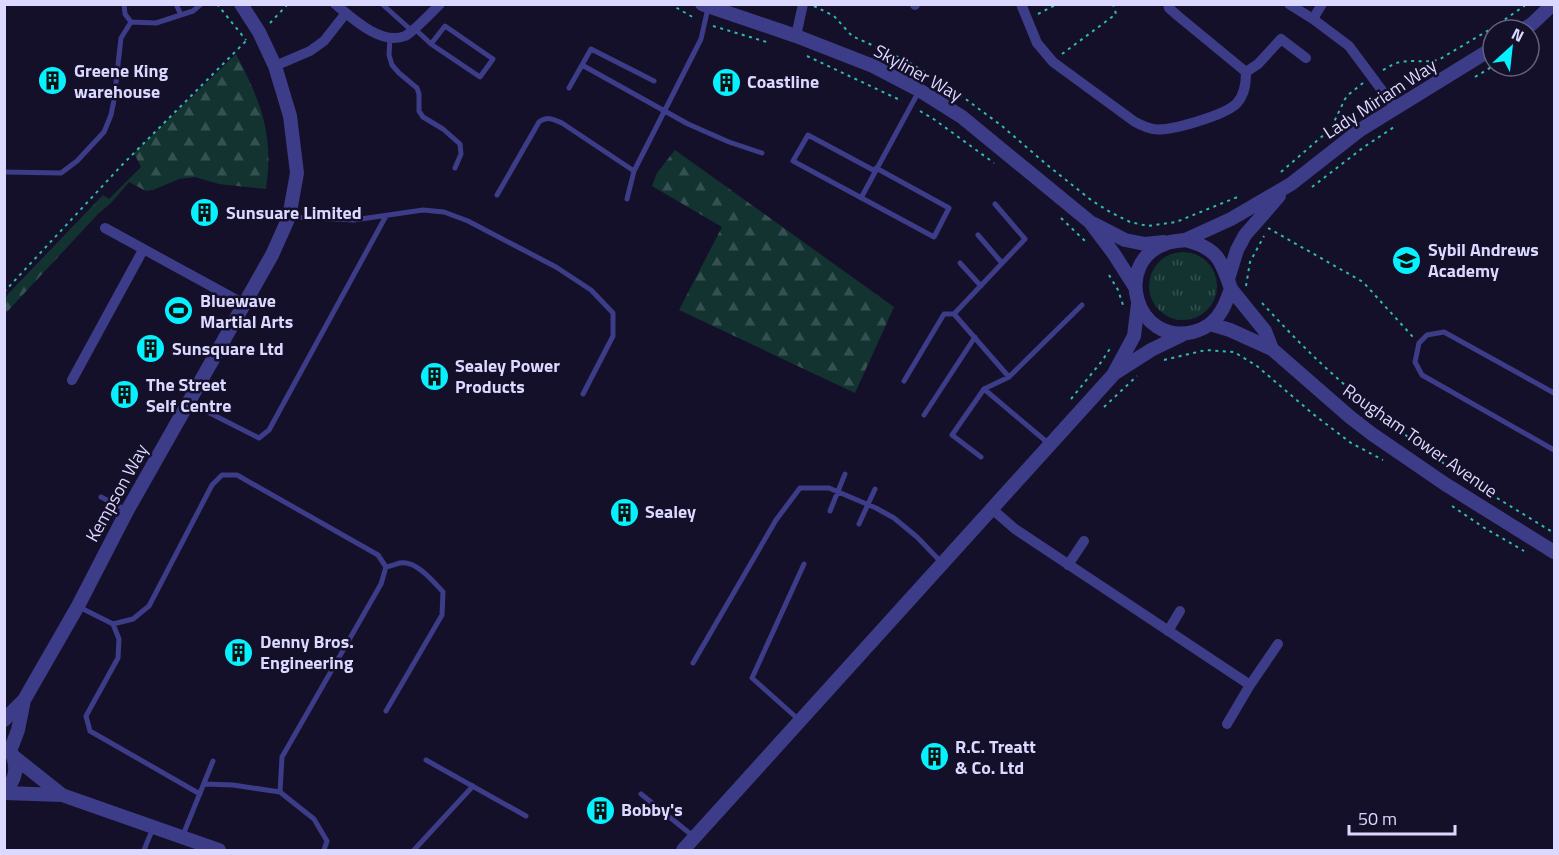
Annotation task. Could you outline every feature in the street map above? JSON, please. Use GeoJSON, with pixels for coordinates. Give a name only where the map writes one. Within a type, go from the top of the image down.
{"type":"FeatureCollection","features":[{"type":"Feature","properties":{"kind":"street","name":"Kempson Way"},"geometry":{"type":"LineString","coordinates":[[4,720],[24,700],[78,606],[128,511],[272,255],[289,217],[297,173],[290,116],[275,66],[259,32],[241,4]]}},
{"type":"Feature","properties":{"kind":"street"},"geometry":{"type":"LineString","coordinates":[[335,4],[373,33],[390,38],[405,36],[436,6]]}},
{"type":"Feature","properties":{"kind":"street"},"geometry":{"type":"LineString","coordinates":[[796,36],[803,4]]}},
{"type":"Feature","properties":{"kind":"street"},"geometry":{"type":"LineString","coordinates":[[1021,4],[1037,43],[1053,62],[1135,122],[1151,129],[1164,130],[1223,113],[1237,103],[1245,88],[1246,72]]}},
{"type":"Feature","properties":{"kind":"street"},"geometry":{"type":"LineString","coordinates":[[1168,4],[1178,16],[1246,72]]}},
{"type":"Feature","properties":{"kind":"street"},"geometry":{"type":"LineString","coordinates":[[1289,4],[1349,46],[1395,108]]}},
{"type":"Feature","properties":{"kind":"street"},"geometry":{"type":"LineString","coordinates":[[1313,19],[1322,4]]}},
{"type":"Feature","properties":{"kind":"street"},"geometry":{"type":"LineString","coordinates":[[1538,18],[1553,4]]}},
{"type":"Feature","properties":{"kind":"street","name":"Skyliner Way"},"geometry":{"type":"LineString","coordinates":[[705,6],[796,36],[873,66],[920,90],[962,117],[1090,222],[1125,240],[1145,244],[1169,242]]}},
{"type":"Feature","properties":{"kind":"street"},"geometry":{"type":"LineString","coordinates":[[275,66],[310,51],[324,41],[346,13]]}},
{"type":"Feature","properties":{"kind":"street"},"geometry":{"type":"LineString","coordinates":[[1246,72],[1258,64],[1281,39],[1306,58]]}},
{"type":"Feature","properties":{"kind":"street","name":"Lady Miriam Way"},"geometry":{"type":"LineString","coordinates":[[1185,240],[1231,219],[1291,184],[1360,130],[1481,55]]}},
{"type":"Feature","properties":{"kind":"street","name":"Lady Miriam Way"},"geometry":{"type":"LineString","coordinates":[[1229,284],[1237,250],[1245,235],[1291,184]]}},
{"type":"Feature","properties":{"kind":"street","name":"Skyliner Way"},"geometry":{"type":"LineString","coordinates":[[1090,222],[1135,287]]}},
{"type":"Feature","properties":{"kind":"street"},"geometry":{"type":"LineString","coordinates":[[105,228],[244,304]]}},
{"type":"Feature","properties":{"kind":"street"},"geometry":{"type":"LineString","coordinates":[[683,850],[1113,375],[1151,350],[1210,324],[1222,311],[1229,284],[1222,265],[1213,253],[1200,244],[1185,240],[1169,242],[1155,248],[1144,259],[1137,272],[1135,287],[1138,304],[1134,336],[1113,375]]}},
{"type":"Feature","properties":{"kind":"street"},"geometry":{"type":"LineString","coordinates":[[72,380],[143,250]]}},
{"type":"Feature","properties":{"kind":"street","name":"Rougham Tower Avenue"},"geometry":{"type":"LineString","coordinates":[[1229,284],[1264,331],[1272,349]]}},
{"type":"Feature","properties":{"kind":"street"},"geometry":{"type":"LineString","coordinates":[[1138,304],[1146,317],[1157,327],[1172,333],[1187,333]]}},
{"type":"Feature","properties":{"kind":"street","name":"Rougham Tower Avenue"},"geometry":{"type":"LineString","coordinates":[[1210,324],[1230,330],[1272,349],[1372,434],[1444,484],[1554,552]]}},
{"type":"Feature","properties":{"kind":"street"},"geometry":{"type":"LineString","coordinates":[[993,509],[1015,529],[1250,685]]}},
{"type":"Feature","properties":{"kind":"street"},"geometry":{"type":"LineString","coordinates":[[1068,564],[1084,541]]}},
{"type":"Feature","properties":{"kind":"street"},"geometry":{"type":"LineString","coordinates":[[1167,631],[1180,611]]}},
{"type":"Feature","properties":{"kind":"street"},"geometry":{"type":"LineString","coordinates":[[1227,724],[1278,644]]}},
{"type":"Feature","properties":{"kind":"street","name":"Kempson Way"},"geometry":{"type":"LineString","coordinates":[[4,792],[15,777],[16,766],[9,751],[18,730],[24,700]]}},
{"type":"Feature","properties":{"kind":"street"},"geometry":{"type":"LineString","coordinates":[[9,751],[62,795]]}},
{"type":"Feature","properties":{"kind":"street"},"geometry":{"type":"LineString","coordinates":[[4,792],[62,795],[219,850]]}},
{"type":"Feature","properties":{"kind":"lane"},"geometry":{"type":"LineString","coordinates":[[124,4],[125,14],[131,22]]}},
{"type":"Feature","properties":{"kind":"lane"},"geometry":{"type":"LineString","coordinates":[[176,4],[181,15]]}},
{"type":"Feature","properties":{"kind":"lane"},"geometry":{"type":"LineString","coordinates":[[131,22],[156,23],[193,11],[201,4]]}},
{"type":"Feature","properties":{"kind":"lane"},"geometry":{"type":"LineString","coordinates":[[382,4],[431,44],[480,77],[493,59],[445,26],[431,44]]}},
{"type":"Feature","properties":{"kind":"lane"},"geometry":{"type":"LineString","coordinates":[[627,199],[634,171],[701,39],[705,6]]}},
{"type":"Feature","properties":{"kind":"lane"},"geometry":{"type":"LineString","coordinates":[[4,172],[61,173],[77,161],[104,132],[114,100],[121,38],[131,22]]}},
{"type":"Feature","properties":{"kind":"lane"},"geometry":{"type":"LineString","coordinates":[[390,38],[389,55],[392,65],[417,88],[420,94],[419,111],[423,117],[443,129],[460,144],[460,154],[455,168]]}},
{"type":"Feature","properties":{"kind":"lane"},"geometry":{"type":"LineString","coordinates":[[569,88],[591,49],[654,81]]}},
{"type":"Feature","properties":{"kind":"lane"},"geometry":{"type":"LineString","coordinates":[[582,64],[688,124],[762,153]]}},
{"type":"Feature","properties":{"kind":"lane"},"geometry":{"type":"LineString","coordinates":[[861,198],[920,90]]}},
{"type":"Feature","properties":{"kind":"lane"},"geometry":{"type":"LineString","coordinates":[[497,195],[539,122],[544,118],[552,118],[561,123],[634,171]]}},
{"type":"Feature","properties":{"kind":"lane"},"geometry":{"type":"LineString","coordinates":[[808,135],[949,208],[934,237],[861,198],[793,161],[808,135]]}},
{"type":"Feature","properties":{"kind":"lane"},"geometry":{"type":"LineString","coordinates":[[904,381],[944,315],[954,314],[1025,239],[995,204]]}},
{"type":"Feature","properties":{"kind":"lane"},"geometry":{"type":"LineString","coordinates":[[289,217],[354,220],[423,210],[444,212],[468,221],[556,267],[591,290],[613,314],[613,336],[583,394]]}},
{"type":"Feature","properties":{"kind":"lane"},"geometry":{"type":"LineString","coordinates":[[188,403],[259,438],[269,430],[386,216]]}},
{"type":"Feature","properties":{"kind":"lane"},"geometry":{"type":"LineString","coordinates":[[978,235],[1002,263]]}},
{"type":"Feature","properties":{"kind":"lane"},"geometry":{"type":"LineString","coordinates":[[960,263],[981,285]]}},
{"type":"Feature","properties":{"kind":"lane"},"geometry":{"type":"LineString","coordinates":[[981,457],[952,435],[984,389],[1009,377],[1082,305]]}},
{"type":"Feature","properties":{"kind":"lane"},"geometry":{"type":"LineString","coordinates":[[954,314],[1009,377]]}},
{"type":"Feature","properties":{"kind":"lane"},"geometry":{"type":"LineString","coordinates":[[1554,393],[1444,332],[1427,335],[1419,343],[1415,363],[1422,375],[1554,450]]}},
{"type":"Feature","properties":{"kind":"lane"},"geometry":{"type":"LineString","coordinates":[[924,416],[975,337]]}},
{"type":"Feature","properties":{"kind":"lane"},"geometry":{"type":"LineString","coordinates":[[984,389],[1049,444]]}},
{"type":"Feature","properties":{"kind":"lane"},"geometry":{"type":"LineString","coordinates":[[830,511],[845,474]]}},
{"type":"Feature","properties":{"kind":"lane"},"geometry":{"type":"LineString","coordinates":[[113,624],[133,619],[149,606],[212,485],[222,475],[237,475],[378,555],[386,567]]}},
{"type":"Feature","properties":{"kind":"lane"},"geometry":{"type":"LineString","coordinates":[[693,663],[776,520],[800,488],[829,488],[894,518],[917,537],[942,563]]}},
{"type":"Feature","properties":{"kind":"lane"},"geometry":{"type":"LineString","coordinates":[[859,524],[875,489]]}},
{"type":"Feature","properties":{"kind":"lane"},"geometry":{"type":"LineString","coordinates":[[101,497],[128,511]]}},
{"type":"Feature","properties":{"kind":"lane"},"geometry":{"type":"LineString","coordinates":[[386,567],[403,562],[414,566],[428,574],[443,592],[442,615],[386,711]]}},
{"type":"Feature","properties":{"kind":"lane"},"geometry":{"type":"LineString","coordinates":[[800,720],[752,678],[804,564]]}},
{"type":"Feature","properties":{"kind":"lane"},"geometry":{"type":"LineString","coordinates":[[280,792],[282,757],[381,584],[386,567]]}},
{"type":"Feature","properties":{"kind":"lane"},"geometry":{"type":"LineString","coordinates":[[78,606],[113,624],[119,639],[118,658],[86,716],[90,731],[200,794]]}},
{"type":"Feature","properties":{"kind":"lane"},"geometry":{"type":"LineString","coordinates":[[426,760],[526,816]]}},
{"type":"Feature","properties":{"kind":"lane"},"geometry":{"type":"LineString","coordinates":[[182,837],[213,761]]}},
{"type":"Feature","properties":{"kind":"lane"},"geometry":{"type":"LineString","coordinates":[[204,784],[233,785],[280,792],[314,819],[327,841],[324,850]]}},
{"type":"Feature","properties":{"kind":"lane"},"geometry":{"type":"LineString","coordinates":[[414,850],[473,786]]}},
{"type":"Feature","properties":{"kind":"lane"},"geometry":{"type":"LineString","coordinates":[[640,794],[694,837]]}},
{"type":"Feature","properties":{"kind":"lane"},"geometry":{"type":"LineString","coordinates":[[144,850],[153,826]]}},
{"type":"Feature","properties":{"kind":"path"},"geometry":{"type":"LineString","coordinates":[[4,292],[122,165],[246,40],[217,4]]}},
{"type":"Feature","properties":{"kind":"path"},"geometry":{"type":"LineString","coordinates":[[670,4],[704,23],[772,44]]}},
{"type":"Feature","properties":{"kind":"path"},"geometry":{"type":"LineString","coordinates":[[1026,19],[1057,4]]}},
{"type":"Feature","properties":{"kind":"path"},"geometry":{"type":"LineString","coordinates":[[1053,62],[1116,14],[1113,4]]}},
{"type":"Feature","properties":{"kind":"path"},"geometry":{"type":"LineString","coordinates":[[804,55],[911,106],[935,120],[1001,168]]}},
{"type":"Feature","properties":{"kind":"path"},"geometry":{"type":"LineString","coordinates":[[1310,189],[1364,147],[1396,126]]}},
{"type":"Feature","properties":{"kind":"path"},"geometry":{"type":"LineString","coordinates":[[1060,218],[1091,247]]}},
{"type":"Feature","properties":{"kind":"path"},"geometry":{"type":"LineString","coordinates":[[1269,228],[1363,282],[1419,343]]}},
{"type":"Feature","properties":{"kind":"path"},"geometry":{"type":"LineString","coordinates":[[1246,286],[1250,262],[1264,236]]}},
{"type":"Feature","properties":{"kind":"path"},"geometry":{"type":"LineString","coordinates":[[1107,272],[1118,290],[1123,306]]}},
{"type":"Feature","properties":{"kind":"path"},"geometry":{"type":"LineString","coordinates":[[1260,301],[1364,402],[1435,458],[1482,490]]}},
{"type":"Feature","properties":{"kind":"path"},"geometry":{"type":"LineString","coordinates":[[1066,404],[1102,361],[1114,341]]}},
{"type":"Feature","properties":{"kind":"path"},"geometry":{"type":"LineString","coordinates":[[1157,362],[1206,350],[1234,352],[1257,366],[1313,414],[1351,442],[1384,460]]}},
{"type":"Feature","properties":{"kind":"path"},"geometry":{"type":"LineString","coordinates":[[1491,495],[1554,533]]}},
{"type":"Feature","properties":{"kind":"path"},"geometry":{"type":"LineString","coordinates":[[1445,502],[1524,551]]}},
{"type":"Feature","properties":{"kind":"green space"},"geometry":{"type":"Polygon","coordinates":[[[236,54],[259,103],[267,135],[266,189],[219,184],[195,177],[179,179],[146,191],[129,182],[5,314],[5,298],[8,294],[103,195],[109,199],[141,167],[134,153],[236,54]]]}},
{"type":"Feature","properties":{"kind":"green space"},"geometry":{"type":"Polygon","coordinates":[[[675,150],[894,307],[855,393],[679,310],[722,227],[652,186],[657,173],[675,150]]]}},
{"type":"Feature","properties":{"kind":"green space"},"geometry":{"type":"Polygon","coordinates":[[[1190,252],[1202,258],[1211,267],[1217,279],[1215,299],[1207,310],[1190,320],[1176,320],[1159,310],[1151,299],[1149,279],[1159,262],[1170,254],[1190,252]]]}},
{"type":"Feature","properties":{"kind":"place","name":"Greene King warehouse"},"geometry":{"type":"Point","coordinates":[53,81]}},
{"type":"Feature","properties":{"kind":"place","name":"Coastline"},"geometry":{"type":"Point","coordinates":[726,82]}},
{"type":"Feature","properties":{"kind":"place","name":"Sunsuare Limited"},"geometry":{"type":"Point","coordinates":[205,213]}},
{"type":"Feature","properties":{"kind":"place","name":"Sybil Andrews Academy"},"geometry":{"type":"Point","coordinates":[1407,260]}},
{"type":"Feature","properties":{"kind":"place","name":"Bluewave Martial Arts"},"geometry":{"type":"Point","coordinates":[179,311]}},
{"type":"Feature","properties":{"kind":"place","name":"Sunsquare Ltd"},"geometry":{"type":"Point","coordinates":[151,349]}},
{"type":"Feature","properties":{"kind":"place","name":"Sealey Power Products"},"geometry":{"type":"Point","coordinates":[434,376]}},
{"type":"Feature","properties":{"kind":"place","name":"The Street Self Centre"},"geometry":{"type":"Point","coordinates":[125,395]}},
{"type":"Feature","properties":{"kind":"place","name":"Sealey"},"geometry":{"type":"Point","coordinates":[624,512]}},
{"type":"Feature","properties":{"kind":"place","name":"Denny Bros. Engineering"},"geometry":{"type":"Point","coordinates":[239,652]}},
{"type":"Feature","properties":{"kind":"place","name":"R.C. Treatt & Co. Ltd"},"geometry":{"type":"Point","coordinates":[934,757]}},
{"type":"Feature","properties":{"kind":"place","name":"Bobby's"},"geometry":{"type":"Point","coordinates":[600,810]}}]}
